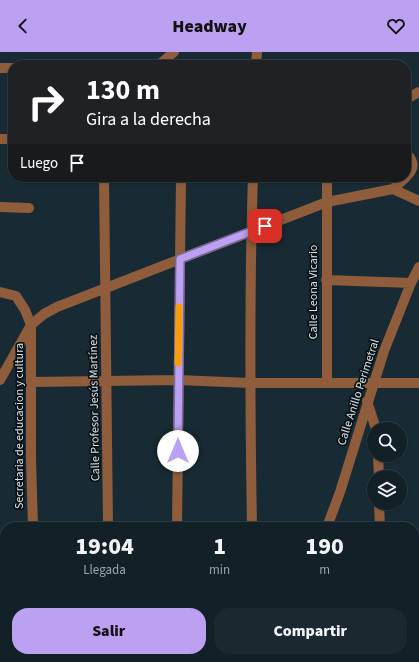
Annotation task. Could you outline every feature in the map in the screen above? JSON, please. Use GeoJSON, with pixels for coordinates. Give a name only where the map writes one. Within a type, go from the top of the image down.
{"type":"FeatureCollection","features":[{"type":"Feature","properties":{"kind":"street"},"geometry":{"type":"LineString","coordinates":[[165,60],[174,52]]}},
{"type":"Feature","properties":{"kind":"street"},"geometry":{"type":"LineString","coordinates":[[411,158],[413,164],[411,172]]}},
{"type":"Feature","properties":{"kind":"street","name":"Calle Profesor Jesús Martínez"},"geometry":{"type":"LineString","coordinates":[[104,182],[108,522]]}},
{"type":"Feature","properties":{"kind":"street"},"geometry":{"type":"LineString","coordinates":[[177,522],[181,182]]}},
{"type":"Feature","properties":{"kind":"street"},"geometry":{"type":"LineString","coordinates":[[252,182],[250,382],[252,522]]}},
{"type":"Feature","properties":{"kind":"street","name":"Calle Leona Vicario"},"geometry":{"type":"LineString","coordinates":[[327,182],[327,382]]}},
{"type":"Feature","properties":{"kind":"street"},"geometry":{"type":"LineString","coordinates":[[0,380],[31,325],[44,314],[56,307],[326,202],[393,189],[401,182]]}},
{"type":"Feature","properties":{"kind":"street"},"geometry":{"type":"LineString","coordinates":[[393,189],[419,200]]}},
{"type":"Feature","properties":{"kind":"street"},"geometry":{"type":"LineString","coordinates":[[0,207],[29,208]]}},
{"type":"Feature","properties":{"kind":"street","name":"Calle Anillo Perimetral"},"geometry":{"type":"LineString","coordinates":[[329,522],[340,492],[373,382],[411,282],[419,267]]}},
{"type":"Feature","properties":{"kind":"street"},"geometry":{"type":"LineString","coordinates":[[326,280],[411,282]]}},
{"type":"Feature","properties":{"kind":"street"},"geometry":{"type":"LineString","coordinates":[[0,292],[16,296],[25,310],[31,325]]}},
{"type":"Feature","properties":{"kind":"street","name":"Secretaria de educacion y cultura"},"geometry":{"type":"LineString","coordinates":[[31,325],[31,459],[33,522]]}},
{"type":"Feature","properties":{"kind":"street"},"geometry":{"type":"LineString","coordinates":[[31,382],[178,380],[419,383]]}},
{"type":"Feature","properties":{"kind":"street"},"geometry":{"type":"LineString","coordinates":[[367,401],[374,422]]}},
{"type":"Feature","properties":{"kind":"street"},"geometry":{"type":"LineString","coordinates":[[380,510],[380,522]]}},
{"type":"Feature","properties":{"kind":"slow traffic"},"geometry":{"type":"LineString","coordinates":[[178,363],[179,307]]}},
{"type":"Feature","properties":{"kind":"route"},"geometry":{"type":"LineString","coordinates":[[178,451],[180,259],[265,226]]}}]}
